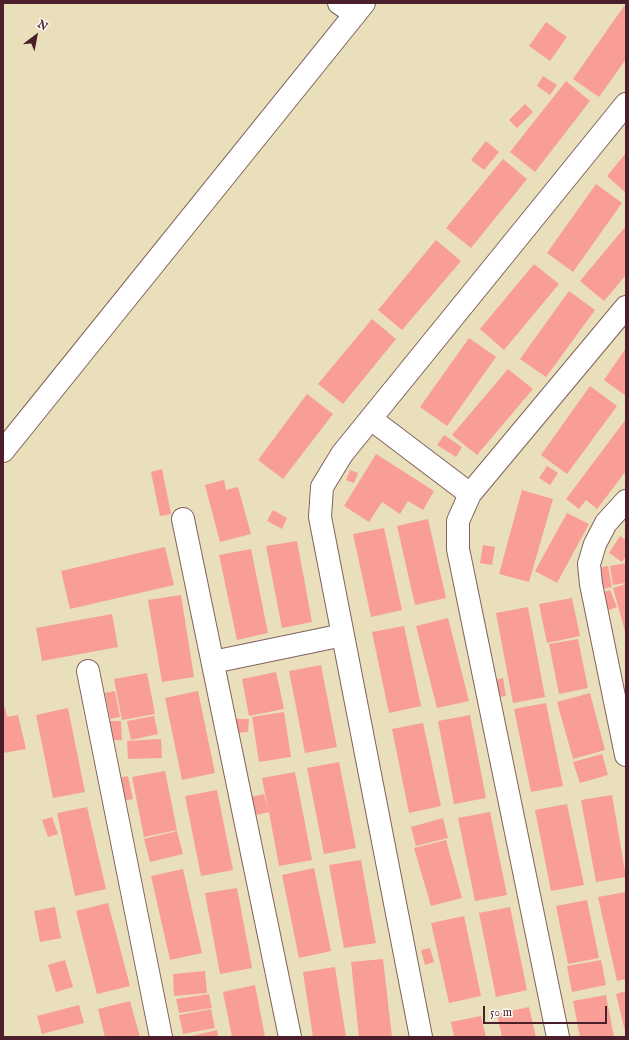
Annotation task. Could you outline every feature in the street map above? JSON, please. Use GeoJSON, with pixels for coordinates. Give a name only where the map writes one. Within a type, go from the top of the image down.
{"type":"FeatureCollection","features":[{"type":"Feature","properties":{"kind":"street"},"geometry":{"type":"LineString","coordinates":[[5,450],[353,7]]}},
{"type":"Feature","properties":{"kind":"street"},"geometry":{"type":"LineString","coordinates":[[421,1037],[320,517],[322,487],[342,454],[626,104]]}},
{"type":"Feature","properties":{"kind":"street"},"geometry":{"type":"LineString","coordinates":[[558,1037],[458,549],[458,521],[470,494],[626,307]]}},
{"type":"Feature","properties":{"kind":"street"},"geometry":{"type":"LineString","coordinates":[[371,419],[470,494]]}},
{"type":"Feature","properties":{"kind":"street"},"geometry":{"type":"LineString","coordinates":[[626,501],[606,523],[595,544],[589,564],[591,584],[626,755]]}},
{"type":"Feature","properties":{"kind":"street"},"geometry":{"type":"LineString","coordinates":[[183,518],[290,1037]]}},
{"type":"Feature","properties":{"kind":"street"},"geometry":{"type":"LineString","coordinates":[[213,662],[343,635]]}},
{"type":"Feature","properties":{"kind":"street"},"geometry":{"type":"LineString","coordinates":[[88,671],[162,1037]]}},
{"type":"Feature","properties":{"kind":"building"},"geometry":{"type":"Polygon","coordinates":[[[624,6],[626,8],[626,59],[599,97],[573,79],[624,6]]]}},
{"type":"Feature","properties":{"kind":"building"},"geometry":{"type":"Polygon","coordinates":[[[546,22],[567,37],[550,61],[529,46],[546,22]]]}},
{"type":"Feature","properties":{"kind":"building"},"geometry":{"type":"Polygon","coordinates":[[[543,76],[557,85],[550,95],[537,86],[543,76]]]}},
{"type":"Feature","properties":{"kind":"building"},"geometry":{"type":"Polygon","coordinates":[[[566,81],[590,101],[535,172],[510,152],[566,81]]]}},
{"type":"Feature","properties":{"kind":"building"},"geometry":{"type":"Polygon","coordinates":[[[525,104],[533,112],[517,128],[509,120],[525,104]]]}},
{"type":"Feature","properties":{"kind":"building"},"geometry":{"type":"Polygon","coordinates":[[[486,141],[499,152],[484,170],[471,160],[486,141]]]}},
{"type":"Feature","properties":{"kind":"building"},"geometry":{"type":"Polygon","coordinates":[[[626,153],[626,193],[607,176],[626,153]]]}},
{"type":"Feature","properties":{"kind":"building"},"geometry":{"type":"Polygon","coordinates":[[[503,159],[527,179],[471,248],[446,228],[503,159]]]}},
{"type":"Feature","properties":{"kind":"building"},"geometry":{"type":"Polygon","coordinates":[[[596,184],[622,203],[573,272],[547,253],[596,184]]]}},
{"type":"Feature","properties":{"kind":"building"},"geometry":{"type":"Polygon","coordinates":[[[626,226],[626,275],[604,301],[580,281],[626,226]]]}},
{"type":"Feature","properties":{"kind":"building"},"geometry":{"type":"Polygon","coordinates":[[[436,240],[461,261],[402,330],[378,310],[436,240]]]}},
{"type":"Feature","properties":{"kind":"building"},"geometry":{"type":"Polygon","coordinates":[[[534,264],[559,284],[504,350],[480,329],[534,264]]]}},
{"type":"Feature","properties":{"kind":"building"},"geometry":{"type":"Polygon","coordinates":[[[569,291],[595,310],[546,377],[520,359],[569,291]]]}},
{"type":"Feature","properties":{"kind":"building"},"geometry":{"type":"Polygon","coordinates":[[[372,319],[396,339],[343,404],[318,384],[372,319]]]}},
{"type":"Feature","properties":{"kind":"building"},"geometry":{"type":"Polygon","coordinates":[[[469,338],[496,357],[447,426],[420,407],[469,338]]]}},
{"type":"Feature","properties":{"kind":"building"},"geometry":{"type":"Polygon","coordinates":[[[626,348],[626,396],[604,380],[626,348]]]}},
{"type":"Feature","properties":{"kind":"building"},"geometry":{"type":"Polygon","coordinates":[[[508,369],[533,389],[477,455],[452,435],[508,369]]]}},
{"type":"Feature","properties":{"kind":"building"},"geometry":{"type":"Polygon","coordinates":[[[590,386],[617,406],[567,474],[541,455],[590,386]]]}},
{"type":"Feature","properties":{"kind":"building"},"geometry":{"type":"Polygon","coordinates":[[[307,394],[333,414],[283,479],[258,460],[307,394]]]}},
{"type":"Feature","properties":{"kind":"building"},"geometry":{"type":"Polygon","coordinates":[[[626,419],[626,471],[597,509],[586,500],[579,509],[566,499],[626,419]]]}},
{"type":"Feature","properties":{"kind":"building"},"geometry":{"type":"Polygon","coordinates":[[[444,435],[462,447],[456,457],[437,445],[444,435]]]}},
{"type":"Feature","properties":{"kind":"building"},"geometry":{"type":"Polygon","coordinates":[[[376,454],[434,491],[423,510],[408,501],[400,514],[382,502],[369,522],[344,506],[376,454]]]}},
{"type":"Feature","properties":{"kind":"building"},"geometry":{"type":"Polygon","coordinates":[[[547,466],[558,473],[550,485],[539,478],[547,466]]]}},
{"type":"Feature","properties":{"kind":"building"},"geometry":{"type":"Polygon","coordinates":[[[162,469],[171,514],[160,516],[151,472],[162,469]]]}},
{"type":"Feature","properties":{"kind":"building"},"geometry":{"type":"Polygon","coordinates":[[[350,470],[358,473],[354,483],[346,480],[350,470]]]}},
{"type":"Feature","properties":{"kind":"building"},"geometry":{"type":"Polygon","coordinates":[[[224,480],[226,490],[238,487],[251,534],[220,542],[205,485],[224,480]]]}},
{"type":"Feature","properties":{"kind":"building"},"geometry":{"type":"Polygon","coordinates":[[[522,490],[553,499],[529,582],[499,574],[522,490]]]}},
{"type":"Feature","properties":{"kind":"building"},"geometry":{"type":"Polygon","coordinates":[[[273,510],[287,518],[282,529],[267,521],[273,510]]]}},
{"type":"Feature","properties":{"kind":"building"},"geometry":{"type":"Polygon","coordinates":[[[567,513],[589,524],[557,583],[535,571],[567,513]]]}},
{"type":"Feature","properties":{"kind":"building"},"geometry":{"type":"Polygon","coordinates":[[[428,519],[446,598],[415,605],[397,526],[428,519]]]}},
{"type":"Feature","properties":{"kind":"building"},"geometry":{"type":"Polygon","coordinates":[[[384,528],[402,610],[371,617],[353,534],[384,528]]]}},
{"type":"Feature","properties":{"kind":"building"},"geometry":{"type":"Polygon","coordinates":[[[620,536],[626,540],[626,556],[622,562],[609,553],[620,536]]]}},
{"type":"Feature","properties":{"kind":"building"},"geometry":{"type":"Polygon","coordinates":[[[297,541],[312,622],[282,628],[266,546],[297,541]]]}},
{"type":"Feature","properties":{"kind":"building"},"geometry":{"type":"Polygon","coordinates":[[[483,545],[495,547],[492,565],[480,563],[483,545]]]}},
{"type":"Feature","properties":{"kind":"building"},"geometry":{"type":"Polygon","coordinates":[[[165,547],[174,585],[70,609],[61,571],[165,547]]]}},
{"type":"Feature","properties":{"kind":"building"},"geometry":{"type":"Polygon","coordinates":[[[251,549],[268,633],[237,640],[219,555],[251,549]]]}},
{"type":"Feature","properties":{"kind":"building"},"geometry":{"type":"Polygon","coordinates":[[[626,563],[626,583],[613,585],[610,566],[626,563]]]}},
{"type":"Feature","properties":{"kind":"building"},"geometry":{"type":"Polygon","coordinates":[[[608,566],[612,587],[602,589],[598,568],[608,566]]]}},
{"type":"Feature","properties":{"kind":"building"},"geometry":{"type":"Polygon","coordinates":[[[626,584],[626,635],[613,588],[626,584]]]}},
{"type":"Feature","properties":{"kind":"building"},"geometry":{"type":"Polygon","coordinates":[[[610,590],[617,607],[606,611],[600,593],[610,590]]]}},
{"type":"Feature","properties":{"kind":"building"},"geometry":{"type":"Polygon","coordinates":[[[181,595],[194,677],[162,682],[148,600],[181,595]]]}},
{"type":"Feature","properties":{"kind":"building"},"geometry":{"type":"Polygon","coordinates":[[[572,598],[580,636],[547,643],[539,604],[572,598]]]}},
{"type":"Feature","properties":{"kind":"building"},"geometry":{"type":"Polygon","coordinates":[[[528,607],[545,697],[513,703],[496,613],[528,607]]]}},
{"type":"Feature","properties":{"kind":"building"},"geometry":{"type":"Polygon","coordinates":[[[112,614],[118,647],[42,661],[36,628],[112,614]]]}},
{"type":"Feature","properties":{"kind":"building"},"geometry":{"type":"Polygon","coordinates":[[[448,618],[469,701],[437,708],[416,626],[448,618]]]}},
{"type":"Feature","properties":{"kind":"building"},"geometry":{"type":"Polygon","coordinates":[[[404,626],[421,706],[389,713],[372,632],[404,626]]]}},
{"type":"Feature","properties":{"kind":"building"},"geometry":{"type":"Polygon","coordinates":[[[578,639],[588,688],[559,694],[549,644],[578,639]]]}},
{"type":"Feature","properties":{"kind":"building"},"geometry":{"type":"Polygon","coordinates":[[[321,665],[337,747],[305,753],[289,671],[321,665]]]}},
{"type":"Feature","properties":{"kind":"building"},"geometry":{"type":"Polygon","coordinates":[[[276,672],[284,709],[249,716],[242,679],[276,672]]]}},
{"type":"Feature","properties":{"kind":"building"},"geometry":{"type":"Polygon","coordinates":[[[147,673],[155,714],[122,720],[114,679],[147,673]]]}},
{"type":"Feature","properties":{"kind":"building"},"geometry":{"type":"Polygon","coordinates":[[[503,678],[506,696],[499,697],[495,680],[503,678]]]}},
{"type":"Feature","properties":{"kind":"building"},"geometry":{"type":"Polygon","coordinates":[[[115,691],[120,717],[110,719],[105,693],[115,691]]]}},
{"type":"Feature","properties":{"kind":"building"},"geometry":{"type":"Polygon","coordinates":[[[198,691],[215,773],[182,780],[165,698],[198,691]]]}},
{"type":"Feature","properties":{"kind":"building"},"geometry":{"type":"Polygon","coordinates":[[[590,693],[605,750],[573,759],[557,702],[590,693]]]}},
{"type":"Feature","properties":{"kind":"building"},"geometry":{"type":"Polygon","coordinates":[[[546,703],[563,786],[531,792],[514,709],[546,703]]]}},
{"type":"Feature","properties":{"kind":"building"},"geometry":{"type":"Polygon","coordinates":[[[3,707],[5,707],[7,717],[18,715],[26,749],[3,753],[3,707]]]}},
{"type":"Feature","properties":{"kind":"building"},"geometry":{"type":"Polygon","coordinates":[[[68,708],[85,792],[53,798],[36,715],[68,708]]]}},
{"type":"Feature","properties":{"kind":"building"},"geometry":{"type":"Polygon","coordinates":[[[284,712],[291,757],[259,762],[252,717],[284,712]]]}},
{"type":"Feature","properties":{"kind":"building"},"geometry":{"type":"Polygon","coordinates":[[[470,715],[486,798],[454,804],[438,721],[470,715]]]}},
{"type":"Feature","properties":{"kind":"building"},"geometry":{"type":"Polygon","coordinates":[[[154,716],[158,734],[131,740],[127,721],[154,716]]]}},
{"type":"Feature","properties":{"kind":"building"},"geometry":{"type":"Polygon","coordinates":[[[236,719],[249,719],[248,732],[236,733],[236,719]]]}},
{"type":"Feature","properties":{"kind":"building"},"geometry":{"type":"Polygon","coordinates":[[[109,721],[121,721],[122,740],[109,740],[109,721]]]}},
{"type":"Feature","properties":{"kind":"building"},"geometry":{"type":"Polygon","coordinates":[[[423,723],[441,806],[409,813],[392,729],[423,723]]]}},
{"type":"Feature","properties":{"kind":"building"},"geometry":{"type":"Polygon","coordinates":[[[161,739],[162,758],[128,759],[127,741],[161,739]]]}},
{"type":"Feature","properties":{"kind":"building"},"geometry":{"type":"Polygon","coordinates":[[[602,754],[608,775],[580,783],[573,762],[602,754]]]}},
{"type":"Feature","properties":{"kind":"building"},"geometry":{"type":"Polygon","coordinates":[[[339,762],[356,848],[324,854],[307,768],[339,762]]]}},
{"type":"Feature","properties":{"kind":"building"},"geometry":{"type":"Polygon","coordinates":[[[165,771],[177,830],[144,837],[132,777],[165,771]]]}},
{"type":"Feature","properties":{"kind":"building"},"geometry":{"type":"Polygon","coordinates":[[[295,772],[312,860],[279,866],[269,812],[256,815],[251,797],[264,794],[268,810],[262,778],[295,772]]]}},
{"type":"Feature","properties":{"kind":"building"},"geometry":{"type":"Polygon","coordinates":[[[128,776],[133,799],[122,801],[118,778],[128,776]]]}},
{"type":"Feature","properties":{"kind":"building"},"geometry":{"type":"Polygon","coordinates":[[[217,790],[233,870],[201,876],[185,796],[217,790]]]}},
{"type":"Feature","properties":{"kind":"building"},"geometry":{"type":"Polygon","coordinates":[[[612,795],[626,877],[596,882],[581,800],[612,795]]]}},
{"type":"Feature","properties":{"kind":"building"},"geometry":{"type":"Polygon","coordinates":[[[567,804],[584,885],[551,891],[535,810],[567,804]]]}},
{"type":"Feature","properties":{"kind":"building"},"geometry":{"type":"Polygon","coordinates":[[[87,807],[106,889],[75,896],[57,813],[87,807]]]}},
{"type":"Feature","properties":{"kind":"building"},"geometry":{"type":"Polygon","coordinates":[[[490,812],[507,895],[475,901],[458,818],[490,812]]]}},
{"type":"Feature","properties":{"kind":"building"},"geometry":{"type":"Polygon","coordinates":[[[52,817],[58,834],[48,837],[42,820],[52,817]]]}},
{"type":"Feature","properties":{"kind":"building"},"geometry":{"type":"Polygon","coordinates":[[[443,818],[448,838],[416,846],[411,827],[443,818]]]}},
{"type":"Feature","properties":{"kind":"building"},"geometry":{"type":"Polygon","coordinates":[[[177,831],[183,854],[150,862],[144,839],[177,831]]]}},
{"type":"Feature","properties":{"kind":"building"},"geometry":{"type":"Polygon","coordinates":[[[446,840],[462,898],[431,906],[414,848],[446,840]]]}},
{"type":"Feature","properties":{"kind":"building"},"geometry":{"type":"Polygon","coordinates":[[[361,860],[376,943],[344,948],[329,865],[361,860]]]}},
{"type":"Feature","properties":{"kind":"building"},"geometry":{"type":"Polygon","coordinates":[[[314,868],[331,951],[299,958],[282,875],[314,868]]]}},
{"type":"Feature","properties":{"kind":"building"},"geometry":{"type":"Polygon","coordinates":[[[183,869],[202,953],[170,960],[151,876],[183,869]]]}},
{"type":"Feature","properties":{"kind":"building"},"geometry":{"type":"Polygon","coordinates":[[[237,888],[252,968],[220,974],[205,893],[237,888]]]}},
{"type":"Feature","properties":{"kind":"building"},"geometry":{"type":"Polygon","coordinates":[[[626,892],[626,979],[617,981],[598,897],[626,892]]]}},
{"type":"Feature","properties":{"kind":"building"},"geometry":{"type":"Polygon","coordinates":[[[587,900],[599,958],[568,964],[556,906],[587,900]]]}},
{"type":"Feature","properties":{"kind":"building"},"geometry":{"type":"Polygon","coordinates":[[[108,903],[130,986],[97,994],[76,911],[108,903]]]}},
{"type":"Feature","properties":{"kind":"building"},"geometry":{"type":"Polygon","coordinates":[[[55,907],[61,938],[40,942],[34,911],[55,907]]]}},
{"type":"Feature","properties":{"kind":"building"},"geometry":{"type":"Polygon","coordinates":[[[510,907],[527,990],[496,997],[479,913],[510,907]]]}},
{"type":"Feature","properties":{"kind":"building"},"geometry":{"type":"Polygon","coordinates":[[[464,916],[481,996],[449,1003],[431,923],[464,916]]]}},
{"type":"Feature","properties":{"kind":"building"},"geometry":{"type":"Polygon","coordinates":[[[430,948],[434,962],[425,965],[421,950],[430,948]]]}},
{"type":"Feature","properties":{"kind":"building"},"geometry":{"type":"Polygon","coordinates":[[[383,959],[392,1037],[359,1037],[351,962],[383,959]]]}},
{"type":"Feature","properties":{"kind":"building"},"geometry":{"type":"Polygon","coordinates":[[[65,960],[73,987],[56,992],[48,965],[65,960]]]}},
{"type":"Feature","properties":{"kind":"building"},"geometry":{"type":"Polygon","coordinates":[[[601,960],[606,985],[572,992],[567,966],[601,960]]]}},
{"type":"Feature","properties":{"kind":"building"},"geometry":{"type":"Polygon","coordinates":[[[335,967],[346,1037],[313,1037],[303,972],[335,967]]]}},
{"type":"Feature","properties":{"kind":"building"},"geometry":{"type":"Polygon","coordinates":[[[205,971],[207,993],[174,996],[173,974],[205,971]]]}},
{"type":"Feature","properties":{"kind":"building"},"geometry":{"type":"Polygon","coordinates":[[[255,985],[265,1037],[232,1037],[223,992],[255,985]]]}},
{"type":"Feature","properties":{"kind":"building"},"geometry":{"type":"Polygon","coordinates":[[[626,991],[626,1031],[625,1031],[616,994],[626,991]]]}},
{"type":"Feature","properties":{"kind":"building"},"geometry":{"type":"Polygon","coordinates":[[[209,994],[212,1008],[179,1013],[176,999],[209,994]]]}},
{"type":"Feature","properties":{"kind":"building"},"geometry":{"type":"Polygon","coordinates":[[[606,995],[614,1037],[580,1037],[573,1001],[606,995]]]}},
{"type":"Feature","properties":{"kind":"building"},"geometry":{"type":"Polygon","coordinates":[[[130,1001],[140,1037],[105,1037],[98,1009],[130,1001]]]}},
{"type":"Feature","properties":{"kind":"building"},"geometry":{"type":"Polygon","coordinates":[[[79,1005],[84,1023],[42,1034],[37,1016],[79,1005]]]}},
{"type":"Feature","properties":{"kind":"building"},"geometry":{"type":"Polygon","coordinates":[[[529,1007],[536,1037],[502,1037],[497,1014],[529,1007]]]}},
{"type":"Feature","properties":{"kind":"building"},"geometry":{"type":"Polygon","coordinates":[[[211,1009],[215,1028],[183,1034],[179,1015],[211,1009]]]}},
{"type":"Feature","properties":{"kind":"building"},"geometry":{"type":"Polygon","coordinates":[[[481,1016],[486,1037],[454,1037],[451,1022],[481,1016]]]}},
{"type":"Feature","properties":{"kind":"building"},"geometry":{"type":"Polygon","coordinates":[[[217,1030],[218,1037],[191,1037],[191,1036],[217,1030]]]}}]}
